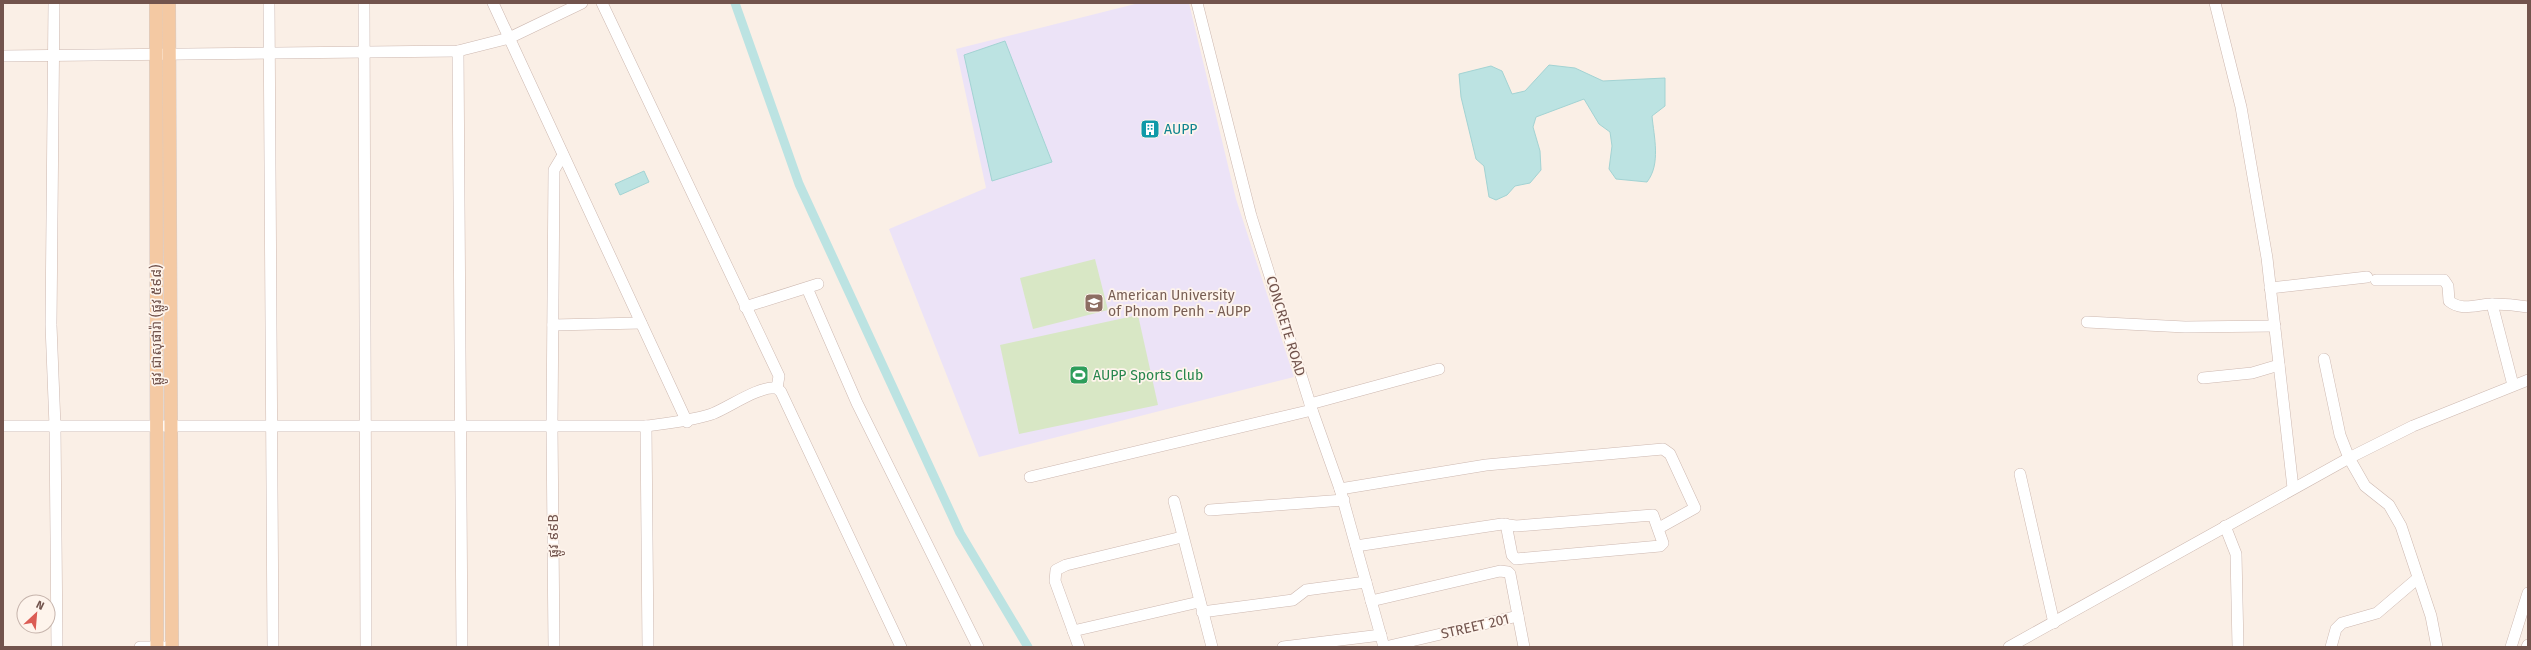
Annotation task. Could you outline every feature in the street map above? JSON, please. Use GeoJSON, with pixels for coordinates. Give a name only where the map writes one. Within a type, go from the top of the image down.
{"type":"FeatureCollection","features":[{"type":"Feature","properties":{"kind":"main road","name":"ផ្លូវ ជាសុផារ៉ា (ផ្លូវ ៥៩៨)"},"geometry":{"type":"LineString","coordinates":[[156,3],[157,647]]}},
{"type":"Feature","properties":{"kind":"main road","name":"ផ្លូវ ជាសុផារ៉ា (ផ្លូវ ៥៩៨)"},"geometry":{"type":"LineString","coordinates":[[169,3],[172,647]]}},
{"type":"Feature","properties":{"kind":"street"},"geometry":{"type":"LineString","coordinates":[[54,3],[55,56],[51,325],[55,426],[57,647]]}},
{"type":"Feature","properties":{"kind":"street"},"geometry":{"type":"LineString","coordinates":[[268,3],[273,647]]}},
{"type":"Feature","properties":{"kind":"street"},"geometry":{"type":"LineString","coordinates":[[364,3],[362,52],[366,425],[366,647]]}},
{"type":"Feature","properties":{"kind":"street"},"geometry":{"type":"LineString","coordinates":[[493,3],[687,422]]}},
{"type":"Feature","properties":{"kind":"street"},"geometry":{"type":"LineString","coordinates":[[3,56],[458,51],[510,38],[582,3]]}},
{"type":"Feature","properties":{"kind":"street"},"geometry":{"type":"LineString","coordinates":[[602,3],[779,376],[777,388]]}},
{"type":"Feature","properties":{"kind":"street","name":"CONCRETE ROAD"},"geometry":{"type":"LineString","coordinates":[[1197,3],[1251,216],[1311,407],[1344,500],[1384,647]]}},
{"type":"Feature","properties":{"kind":"street"},"geometry":{"type":"LineString","coordinates":[[2215,3],[2241,107],[2270,288],[2293,488]]}},
{"type":"Feature","properties":{"kind":"street"},"geometry":{"type":"LineString","coordinates":[[458,51],[462,647]]}},
{"type":"Feature","properties":{"kind":"street","name":"ផ្លូវ ៩៩B"},"geometry":{"type":"LineString","coordinates":[[554,647],[552,426],[554,170],[563,155]]}},
{"type":"Feature","properties":{"kind":"street"},"geometry":{"type":"LineString","coordinates":[[2270,288],[2371,278],[2444,280],[2448,286],[2449,301],[2455,306],[2464,307],[2492,304],[2528,307]]}},
{"type":"Feature","properties":{"kind":"street"},"geometry":{"type":"LineString","coordinates":[[745,307],[818,284]]}},
{"type":"Feature","properties":{"kind":"street"},"geometry":{"type":"LineString","coordinates":[[807,288],[857,403],[978,647]]}},
{"type":"Feature","properties":{"kind":"street"},"geometry":{"type":"LineString","coordinates":[[2492,304],[2513,385]]}},
{"type":"Feature","properties":{"kind":"street"},"geometry":{"type":"LineString","coordinates":[[2087,322],[2206,328],[2275,326]]}},
{"type":"Feature","properties":{"kind":"street"},"geometry":{"type":"LineString","coordinates":[[553,324],[641,323]]}},
{"type":"Feature","properties":{"kind":"street"},"geometry":{"type":"LineString","coordinates":[[2324,359],[2340,434],[2349,458],[2365,486],[2389,505],[2401,526],[2431,616],[2437,647]]}},
{"type":"Feature","properties":{"kind":"street"},"geometry":{"type":"LineString","coordinates":[[2203,378],[2252,373],[2279,365]]}},
{"type":"Feature","properties":{"kind":"street"},"geometry":{"type":"LineString","coordinates":[[1030,478],[1311,407],[1438,369]]}},
{"type":"Feature","properties":{"kind":"street"},"geometry":{"type":"LineString","coordinates":[[2009,647],[2349,458],[2413,426],[2528,380]]}},
{"type":"Feature","properties":{"kind":"street"},"geometry":{"type":"LineString","coordinates":[[3,426],[171,424],[272,426],[646,426],[687,422],[714,413],[759,391],[777,388]]}},
{"type":"Feature","properties":{"kind":"street"},"geometry":{"type":"LineString","coordinates":[[777,388],[781,392],[901,647]]}},
{"type":"Feature","properties":{"kind":"street"},"geometry":{"type":"LineString","coordinates":[[646,426],[648,647]]}},
{"type":"Feature","properties":{"kind":"street"},"geometry":{"type":"LineString","coordinates":[[1340,489],[1486,465],[1663,449],[1670,454],[1695,508],[1659,528]]}},
{"type":"Feature","properties":{"kind":"street"},"geometry":{"type":"LineString","coordinates":[[2020,474],[2054,623]]}},
{"type":"Feature","properties":{"kind":"street"},"geometry":{"type":"LineString","coordinates":[[1210,510],[1344,500]]}},
{"type":"Feature","properties":{"kind":"street"},"geometry":{"type":"LineString","coordinates":[[1174,501],[1182,537],[1212,647]]}},
{"type":"Feature","properties":{"kind":"street"},"geometry":{"type":"LineString","coordinates":[[1356,546],[1506,524],[1516,526],[1653,514],[1663,540],[1660,546],[1516,559],[1512,555],[1506,524]]}},
{"type":"Feature","properties":{"kind":"street"},"geometry":{"type":"LineString","coordinates":[[2225,526],[2236,554],[2238,647]]}},
{"type":"Feature","properties":{"kind":"street"},"geometry":{"type":"LineString","coordinates":[[1079,647],[1054,581],[1056,570],[1066,565],[1182,537]]}},
{"type":"Feature","properties":{"kind":"street"},"geometry":{"type":"LineString","coordinates":[[1371,601],[1504,571],[1510,574],[1524,647]]}},
{"type":"Feature","properties":{"kind":"street"},"geometry":{"type":"LineString","coordinates":[[2331,647],[2336,629],[2342,623],[2377,613],[2418,578]]}},
{"type":"Feature","properties":{"kind":"street"},"geometry":{"type":"LineString","coordinates":[[1073,631],[1201,607],[1293,600],[1306,590],[1366,582]]}},
{"type":"Feature","properties":{"kind":"street"},"geometry":{"type":"LineString","coordinates":[[2511,647],[2528,593]]}},
{"type":"Feature","properties":{"kind":"street","name":"STREET 201"},"geometry":{"type":"LineString","coordinates":[[1384,647],[1518,616]]}},
{"type":"Feature","properties":{"kind":"street"},"geometry":{"type":"LineString","coordinates":[[1283,647],[1381,636]]}},
{"type":"Feature","properties":{"kind":"street"},"geometry":{"type":"LineString","coordinates":[[140,647],[172,647]]}},
{"type":"Feature","properties":{"kind":"shaded area","name":"American University of Phnom Penh - AUPP"},"geometry":{"type":"Polygon","coordinates":[[[1139,3],[1189,3],[1236,199],[1294,377],[979,457],[889,229],[986,188],[956,49],[1139,3]]]}},
{"type":"Feature","properties":{"kind":"green space"},"geometry":{"type":"Polygon","coordinates":[[[1095,259],[1108,310],[1033,329],[1020,278],[1095,259]]]}},
{"type":"Feature","properties":{"kind":"green space","name":"AUPP Sports Club"},"geometry":{"type":"Polygon","coordinates":[[[1138,315],[1158,405],[1019,434],[1000,345],[1138,315]]]}},
{"type":"Feature","properties":{"kind":"water"},"geometry":{"type":"Polygon","coordinates":[[[1005,41],[1052,162],[992,181],[964,55],[1005,41]]]}},
{"type":"Feature","properties":{"kind":"water"},"geometry":{"type":"Polygon","coordinates":[[[1549,65],[1575,68],[1603,81],[1665,78],[1665,106],[1652,116],[1656,150],[1654,167],[1647,182],[1616,179],[1609,169],[1612,146],[1610,132],[1599,124],[1584,99],[1536,117],[1533,127],[1540,151],[1541,170],[1530,183],[1515,186],[1507,195],[1496,200],[1489,197],[1484,166],[1476,159],[1461,97],[1459,74],[1491,66],[1502,71],[1512,94],[1525,91],[1549,65]]]}},
{"type":"Feature","properties":{"kind":"water"},"geometry":{"type":"Polygon","coordinates":[[[644,171],[649,182],[620,195],[615,184],[644,171]]]}},
{"type":"Feature","properties":{"kind":"waterway"},"geometry":{"type":"LineString","coordinates":[[735,3],[799,184],[960,533],[1028,647]]}},
{"type":"Feature","properties":{"kind":"place","name":"AUPP"},"geometry":{"type":"Point","coordinates":[1150,129]}},
{"type":"Feature","properties":{"kind":"place","name":"American University of Phnom Penh - AUPP"},"geometry":{"type":"Point","coordinates":[1094,303]}},
{"type":"Feature","properties":{"kind":"place","name":"AUPP Sports Club"},"geometry":{"type":"Point","coordinates":[1079,375]}}]}
